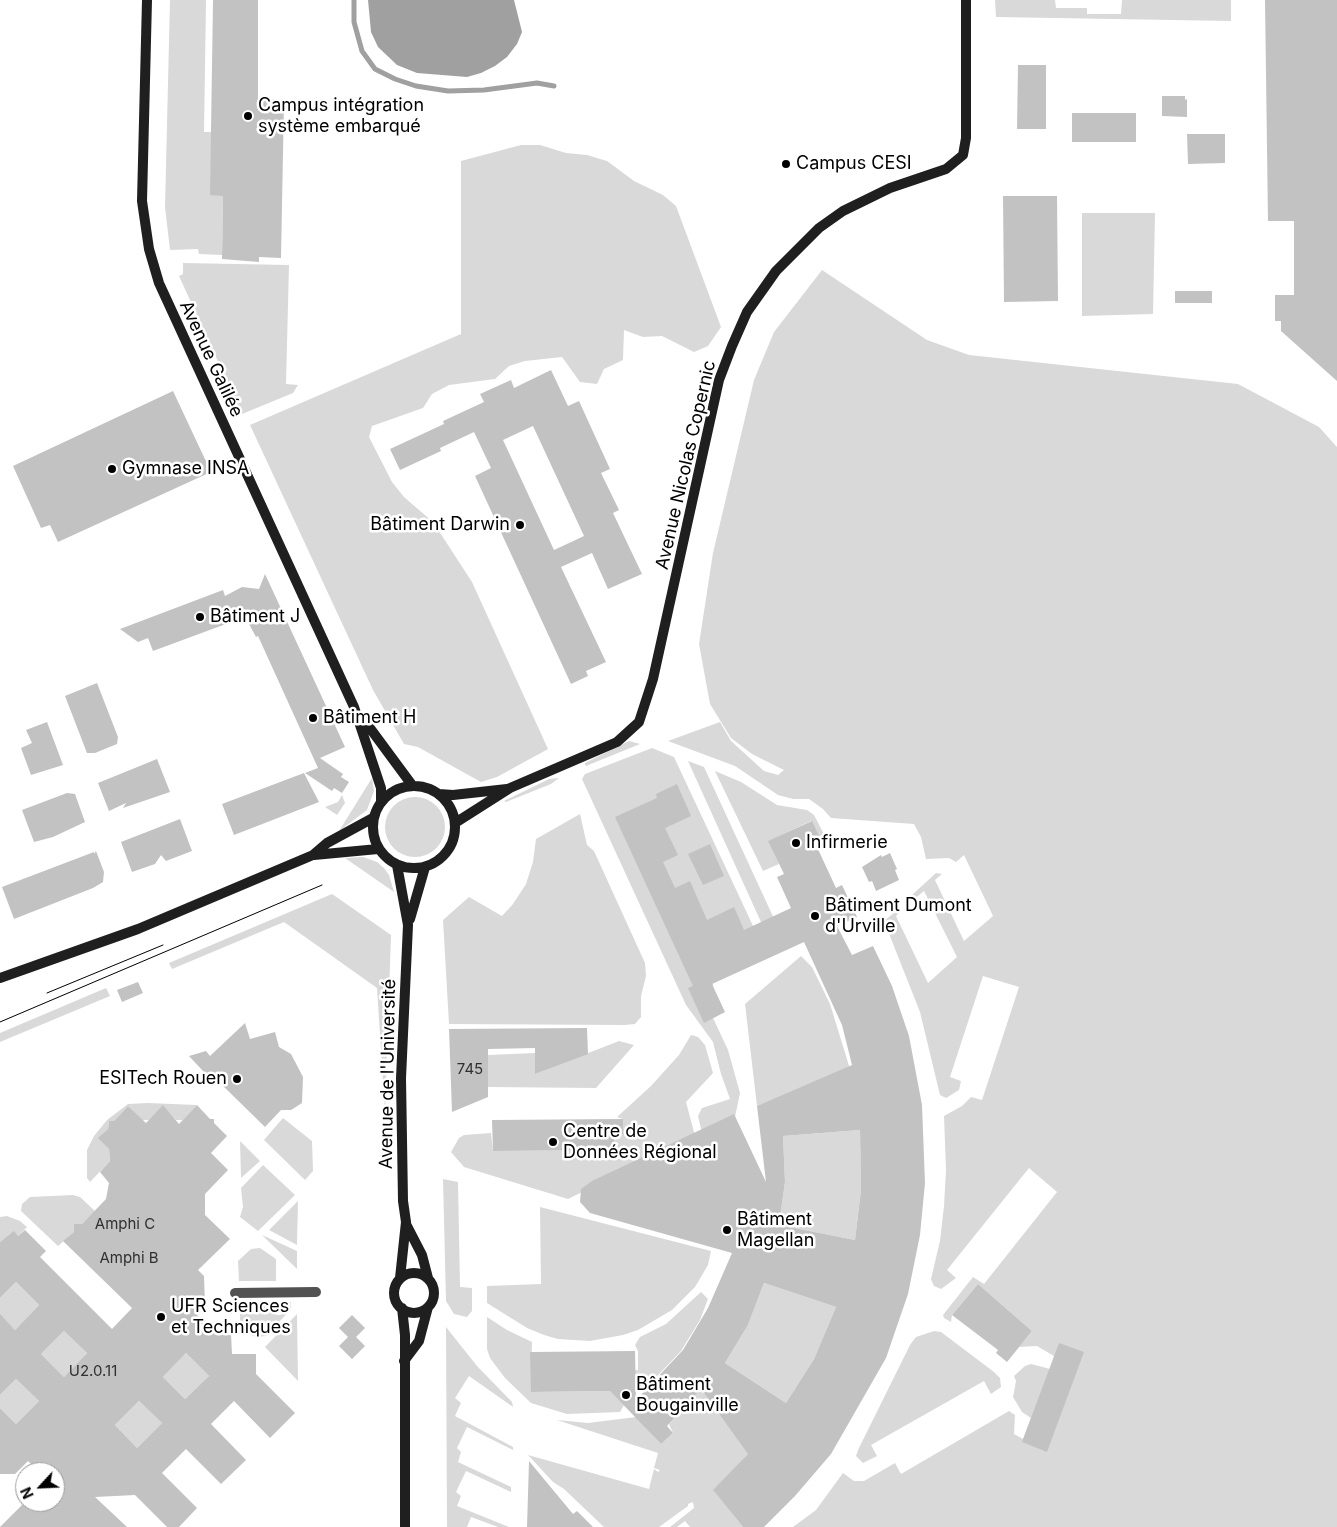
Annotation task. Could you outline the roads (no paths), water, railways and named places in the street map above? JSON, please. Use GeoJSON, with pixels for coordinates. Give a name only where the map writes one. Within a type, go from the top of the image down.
{"type":"FeatureCollection","features":[{"type":"Feature","properties":{"kind":"street","name":"Avenue Galilée"},"geometry":{"type":"LineString","coordinates":[[146,0],[142,201],[149,249],[159,283],[354,707],[379,781],[381,802]]}},
{"type":"Feature","properties":{"kind":"street","name":"Avenue Nicolas Copernic"},"geometry":{"type":"LineString","coordinates":[[455,823],[510,788],[617,742],[639,722],[647,704],[653,679],[719,380],[747,312],[789,257],[827,222],[890,188],[946,169],[963,155],[966,138],[966,0]]}},
{"type":"Feature","properties":{"kind":"street","name":"Avenue Galilée"},"geometry":{"type":"LineString","coordinates":[[354,707],[412,785]]}},
{"type":"Feature","properties":{"kind":"street"},"geometry":{"type":"LineString","coordinates":[[412,785],[431,789],[439,794],[447,802],[455,823],[455,835],[451,847],[443,857],[425,867],[406,868],[386,858],[378,849],[372,828],[373,818],[381,802],[389,793],[412,785]]}},
{"type":"Feature","properties":{"kind":"street","name":"Avenue Nicolas Copernic"},"geometry":{"type":"LineString","coordinates":[[439,794],[453,795],[510,788]]}},
{"type":"Feature","properties":{"kind":"street"},"geometry":{"type":"LineString","coordinates":[[0,978],[138,929],[313,855],[327,844],[373,818]]}},
{"type":"Feature","properties":{"kind":"street"},"geometry":{"type":"LineString","coordinates":[[313,855],[378,849]]}},
{"type":"Feature","properties":{"kind":"street","name":"Avenue de l'Université"},"geometry":{"type":"LineString","coordinates":[[397,865],[408,925],[401,1078],[403,1201],[406,1222],[400,1278]]}},
{"type":"Feature","properties":{"kind":"street","name":"Avenue de l'Université"},"geometry":{"type":"LineString","coordinates":[[408,925],[425,867]]}},
{"type":"Feature","properties":{"kind":"street","name":"Avenue de l'Université"},"geometry":{"type":"LineString","coordinates":[[406,1222],[422,1254],[428,1278]]}},
{"type":"Feature","properties":{"kind":"street"},"geometry":{"type":"LineString","coordinates":[[404,1362],[419,1341],[428,1307],[434,1296],[434,1290],[428,1278],[417,1273],[411,1273],[400,1278],[394,1295],[402,1308],[405,1335],[404,1362],[404,1527]]}},
{"type":"Feature","properties":{"kind":"street"},"geometry":{"type":"LineString","coordinates":[[235,1294],[316,1292]]}},
{"type":"Feature","properties":{"kind":"street"},"geometry":{"type":"LineString","coordinates":[[402,1308],[418,1312],[428,1307]]}},
{"type":"Feature","properties":{"kind":"waterway"},"geometry":{"type":"LineString","coordinates":[[354,0],[354,22],[362,51],[375,69],[395,79],[416,86],[448,91],[484,90],[537,83],[554,86]]}},
{"type":"Feature","properties":{"kind":"tram line"},"geometry":{"type":"LineString","coordinates":[[0,1022],[322,885]]}},
{"type":"Feature","properties":{"kind":"tram line"},"geometry":{"type":"LineString","coordinates":[[47,993],[163,945]]}},
{"type":"Feature","properties":{"kind":"place","name":"Campus intégration système embarqué"},"geometry":{"type":"Point","coordinates":[248,116]}},
{"type":"Feature","properties":{"kind":"place","name":"Campus CESI"},"geometry":{"type":"Point","coordinates":[786,164]}},
{"type":"Feature","properties":{"kind":"place","name":"Gymnase INSA"},"geometry":{"type":"Point","coordinates":[112,469]}},
{"type":"Feature","properties":{"kind":"place","name":"Bâtiment Darwin"},"geometry":{"type":"Point","coordinates":[520,525]}},
{"type":"Feature","properties":{"kind":"place","name":"Bâtiment J"},"geometry":{"type":"Point","coordinates":[200,617]}},
{"type":"Feature","properties":{"kind":"place","name":"Bâtiment H"},"geometry":{"type":"Point","coordinates":[313,718]}},
{"type":"Feature","properties":{"kind":"place","name":"Infirmerie"},"geometry":{"type":"Point","coordinates":[796,843]}},
{"type":"Feature","properties":{"kind":"place","name":"Bâtiment Dumont d'Urville"},"geometry":{"type":"Point","coordinates":[815,916]}},
{"type":"Feature","properties":{"kind":"place","name":"ESITech Rouen"},"geometry":{"type":"Point","coordinates":[237,1079]}},
{"type":"Feature","properties":{"kind":"place","name":"Centre de Données Régional"},"geometry":{"type":"Point","coordinates":[553,1142]}},
{"type":"Feature","properties":{"kind":"place","name":"Bâtiment Magellan"},"geometry":{"type":"Point","coordinates":[727,1230]}},
{"type":"Feature","properties":{"kind":"place","name":"UFR Sciences et Techniques"},"geometry":{"type":"Point","coordinates":[161,1317]}},
{"type":"Feature","properties":{"kind":"place","name":"Bâtiment Bougainville"},"geometry":{"type":"Point","coordinates":[626,1395]}}]}
